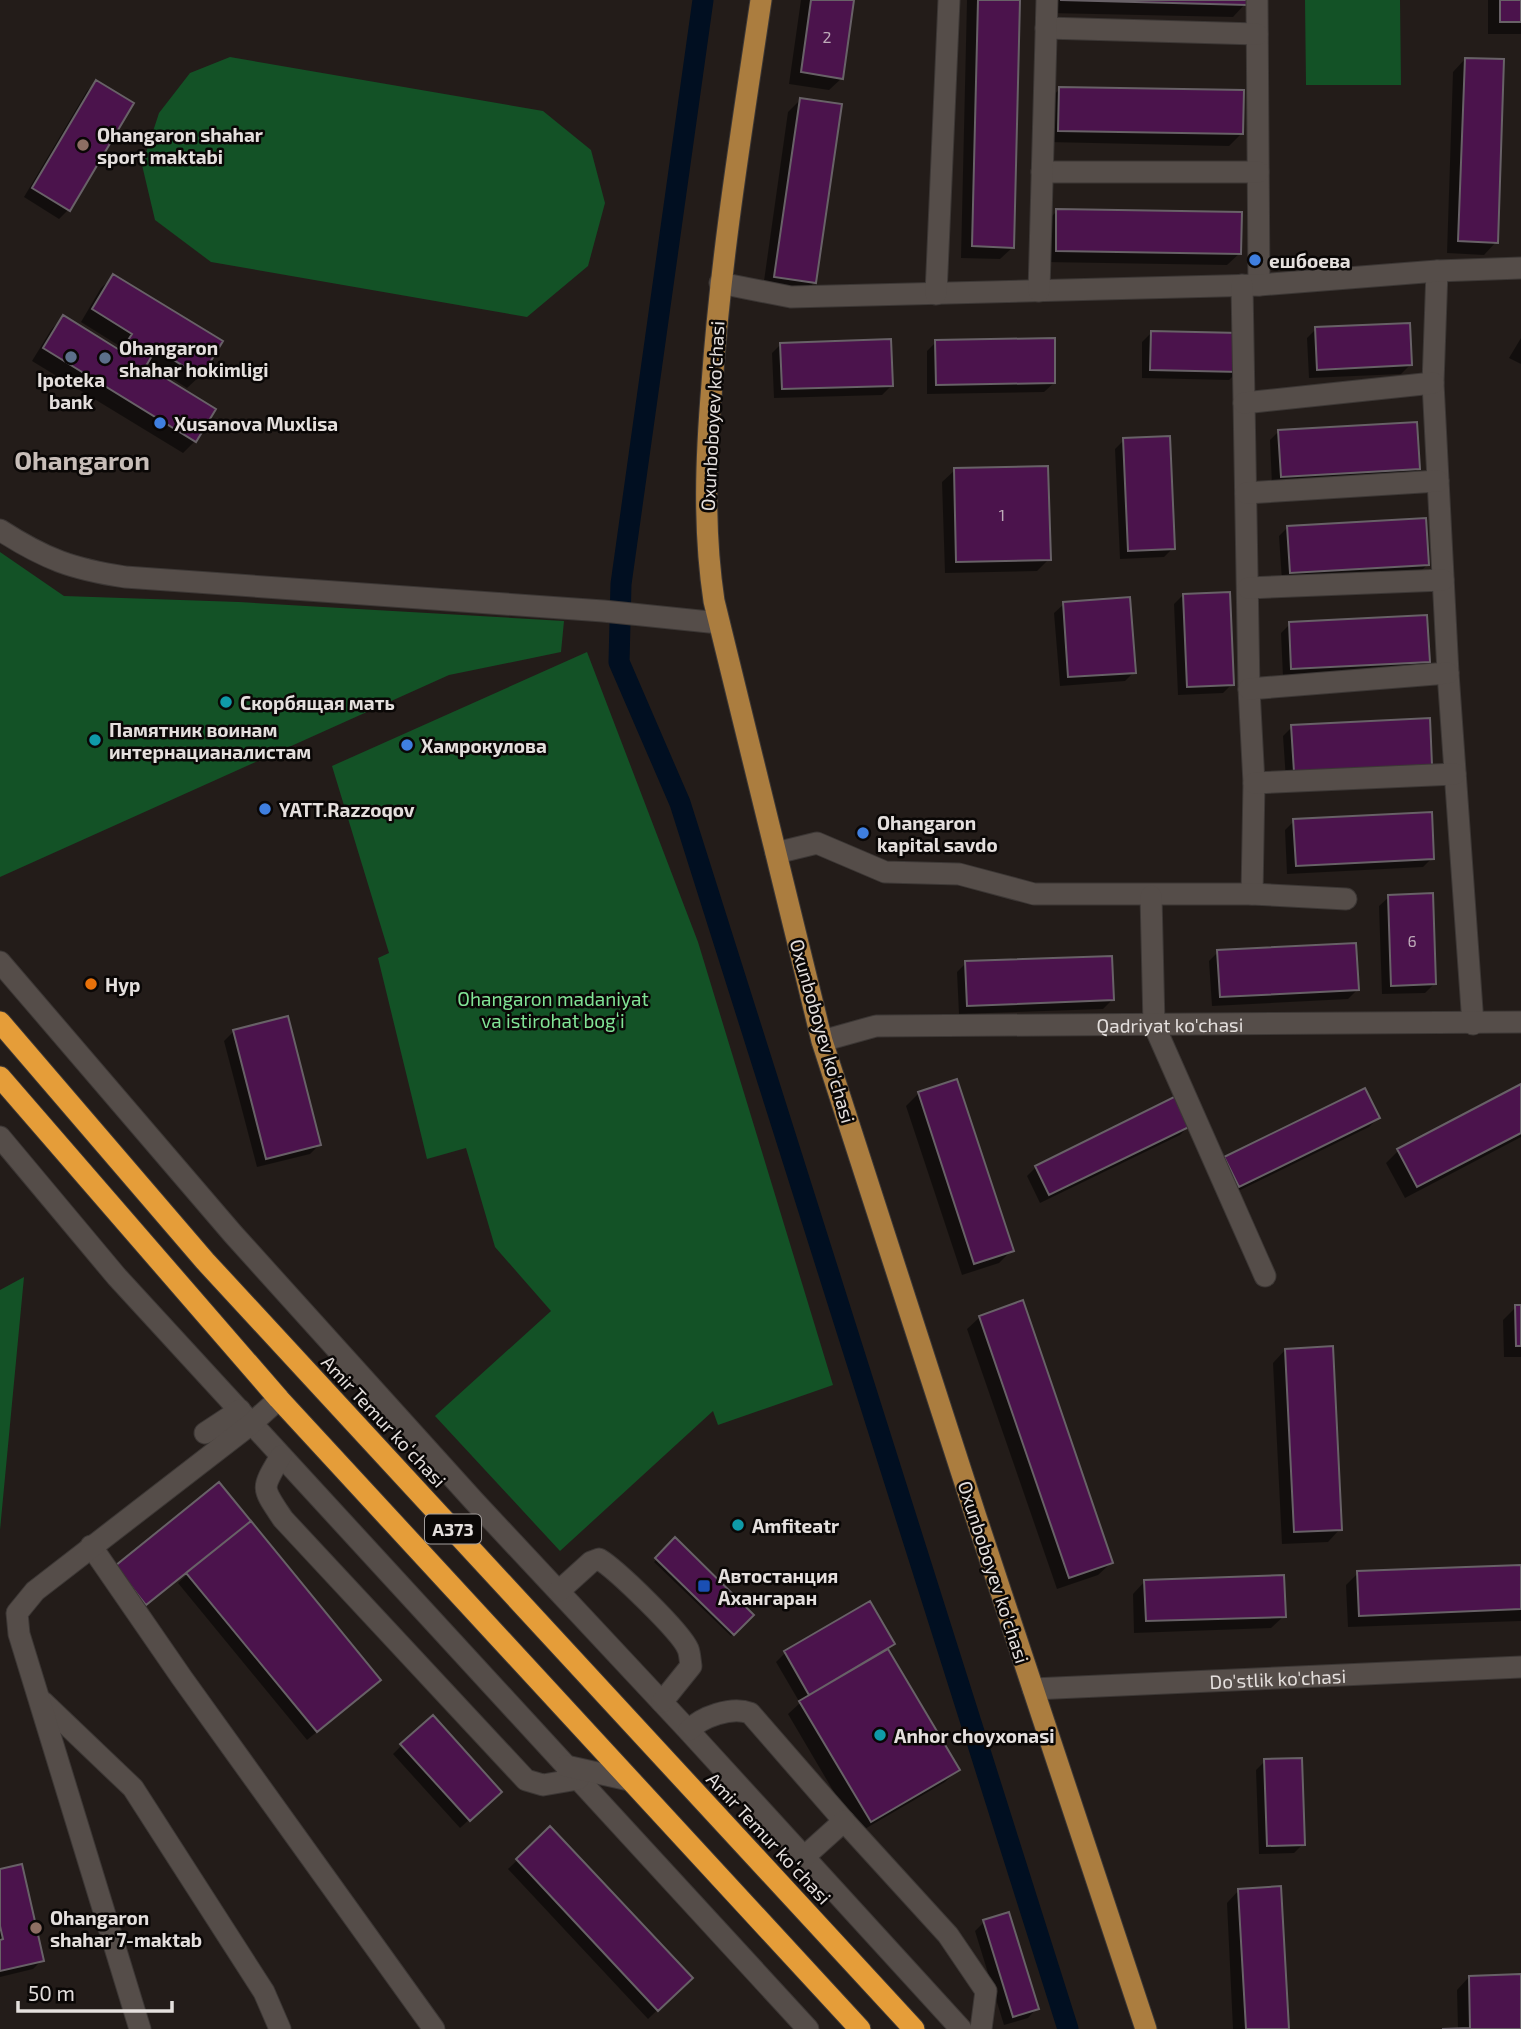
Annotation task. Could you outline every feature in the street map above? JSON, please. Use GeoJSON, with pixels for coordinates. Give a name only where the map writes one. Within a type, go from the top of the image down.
{"type":"FeatureCollection","features":[{"type":"Feature","properties":{"kind":"highway","name":"Amir Temur koʻchasi"},"geometry":{"type":"LineString","coordinates":[[0,1022],[205,1261],[914,2029]]}},
{"type":"Feature","properties":{"kind":"highway","name":"A373"},"geometry":{"type":"LineString","coordinates":[[0,1077],[279,1399],[860,2029]]}},
{"type":"Feature","properties":{"kind":"main road","name":"Oxunboboyev ko'chasi"},"geometry":{"type":"LineString","coordinates":[[761,0],[720,283],[706,491],[709,556],[719,623],[822,1041],[1146,2029]]}},
{"type":"Feature","properties":{"kind":"street"},"geometry":{"type":"LineString","coordinates":[[936,294],[949,0]]}},
{"type":"Feature","properties":{"kind":"street"},"geometry":{"type":"LineString","coordinates":[[1039,291],[1046,0]]}},
{"type":"Feature","properties":{"kind":"street"},"geometry":{"type":"LineString","coordinates":[[1252,894],[1254,783],[1249,689],[1244,402],[1258,172],[1257,0]]}},
{"type":"Feature","properties":{"kind":"street"},"geometry":{"type":"LineString","coordinates":[[1046,28],[1257,34]]}},
{"type":"Feature","properties":{"kind":"street"},"geometry":{"type":"LineString","coordinates":[[1042,172],[1258,172]]}},
{"type":"Feature","properties":{"kind":"street"},"geometry":{"type":"LineString","coordinates":[[720,283],[791,297],[1251,285],[1437,271],[1521,268]]}},
{"type":"Feature","properties":{"kind":"street"},"geometry":{"type":"LineString","coordinates":[[1437,271],[1433,383],[1448,674],[1474,1024]]}},
{"type":"Feature","properties":{"kind":"street"},"geometry":{"type":"LineString","coordinates":[[1244,402],[1433,383]]}},
{"type":"Feature","properties":{"kind":"street"},"geometry":{"type":"LineString","coordinates":[[1246,493],[1438,481]]}},
{"type":"Feature","properties":{"kind":"street"},"geometry":{"type":"LineString","coordinates":[[0,530],[55,562],[90,572],[125,577],[603,611],[719,623]]}},
{"type":"Feature","properties":{"kind":"street"},"geometry":{"type":"LineString","coordinates":[[1248,588],[1443,580]]}},
{"type":"Feature","properties":{"kind":"street"},"geometry":{"type":"LineString","coordinates":[[1249,689],[1448,674]]}},
{"type":"Feature","properties":{"kind":"street"},"geometry":{"type":"LineString","coordinates":[[1254,783],[1455,774]]}},
{"type":"Feature","properties":{"kind":"street"},"geometry":{"type":"LineString","coordinates":[[776,853],[817,843],[885,872],[959,874],[1034,894],[1252,894],[1346,899]]}},
{"type":"Feature","properties":{"kind":"street"},"geometry":{"type":"LineString","coordinates":[[1151,896],[1154,1025],[1265,1276]]}},
{"type":"Feature","properties":{"kind":"street"},"geometry":{"type":"LineString","coordinates":[[0,962],[233,1234],[961,2029]]}},
{"type":"Feature","properties":{"kind":"street","name":"Qadriyat ko'chasi"},"geometry":{"type":"LineString","coordinates":[[822,1041],[876,1026],[1521,1022]]}},
{"type":"Feature","properties":{"kind":"street"},"geometry":{"type":"LineString","coordinates":[[0,1137],[117,1277],[808,2029]]}},
{"type":"Feature","properties":{"kind":"street"},"geometry":{"type":"LineString","coordinates":[[205,1433],[246,1417],[279,1399]]}},
{"type":"Feature","properties":{"kind":"street"},"geometry":{"type":"LineString","coordinates":[[140,2029],[19,1634],[17,1613],[35,1591],[246,1417]]}},
{"type":"Feature","properties":{"kind":"street"},"geometry":{"type":"LineString","coordinates":[[281,1456],[266,1481],[266,1494],[283,1519],[526,1780],[543,1785],[572,1772],[629,1780]]}},
{"type":"Feature","properties":{"kind":"street"},"geometry":{"type":"LineString","coordinates":[[91,1546],[182,1678],[434,2029]]}},
{"type":"Feature","properties":{"kind":"street"},"geometry":{"type":"LineString","coordinates":[[559,1591],[591,1562],[599,1559],[611,1566],[656,1611],[687,1647],[691,1665],[662,1702]]}},
{"type":"Feature","properties":{"kind":"street","name":"Do'stlik ko'chasi"},"geometry":{"type":"LineString","coordinates":[[1033,1689],[1521,1667]]}},
{"type":"Feature","properties":{"kind":"street"},"geometry":{"type":"LineString","coordinates":[[39,1699],[133,1788],[264,1992],[280,2029]]}},
{"type":"Feature","properties":{"kind":"street"},"geometry":{"type":"LineString","coordinates":[[688,1730],[698,1721],[740,1710],[750,1713],[948,1935],[986,1991],[981,2029]]}},
{"type":"Feature","properties":{"kind":"street"},"geometry":{"type":"LineString","coordinates":[[804,1857],[844,1821]]}},
{"type":"Feature","properties":{"kind":"green space"},"geometry":{"type":"Polygon","coordinates":[[[1305,0],[1400,0],[1401,85],[1306,85],[1305,0]]]}},
{"type":"Feature","properties":{"kind":"green space"},"geometry":{"type":"Polygon","coordinates":[[[230,57],[543,111],[591,150],[605,203],[588,266],[527,317],[211,262],[155,220],[142,165],[159,113],[190,73],[230,57]]]}},
{"type":"Feature","properties":{"kind":"green space"},"geometry":{"type":"Polygon","coordinates":[[[0,552],[64,596],[239,602],[564,621],[561,652],[449,675],[0,877],[0,552]]]}},
{"type":"Feature","properties":{"kind":"green space","name":"Ohangaron madaniyat va istirohat bogʻi"},"geometry":{"type":"Polygon","coordinates":[[[587,652],[698,942],[833,1385],[718,1425],[713,1411],[560,1551],[435,1416],[551,1311],[495,1247],[466,1148],[427,1159],[378,958],[389,953],[332,766],[587,652]]]}},
{"type":"Feature","properties":{"kind":"green space"},"geometry":{"type":"Polygon","coordinates":[[[24,1277],[0,1530],[0,1290],[24,1277]]]}},
{"type":"Feature","properties":{"kind":"building"},"geometry":{"type":"Polygon","coordinates":[[[811,0],[854,0],[843,79],[801,72],[811,0]]]}},
{"type":"Feature","properties":{"kind":"building"},"geometry":{"type":"Polygon","coordinates":[[[978,0],[1020,0],[1014,248],[972,246],[978,0]]]}},
{"type":"Feature","properties":{"kind":"building"},"geometry":{"type":"Polygon","coordinates":[[[1060,0],[1247,0],[1247,5],[1060,0]]]}},
{"type":"Feature","properties":{"kind":"building"},"geometry":{"type":"Polygon","coordinates":[[[1500,0],[1521,0],[1521,22],[1500,22],[1500,0]]]}},
{"type":"Feature","properties":{"kind":"building"},"geometry":{"type":"Polygon","coordinates":[[[1465,58],[1504,59],[1498,243],[1458,241],[1465,58]]]}},
{"type":"Feature","properties":{"kind":"building","name":"Ohangaron shahar sport maktabi"},"geometry":{"type":"Polygon","coordinates":[[[96,80],[134,103],[70,211],[32,188],[96,80]]]}},
{"type":"Feature","properties":{"kind":"building"},"geometry":{"type":"Polygon","coordinates":[[[1059,87],[1244,90],[1243,134],[1058,131],[1059,87]]]}},
{"type":"Feature","properties":{"kind":"building"},"geometry":{"type":"Polygon","coordinates":[[[800,98],[842,104],[816,283],[774,277],[800,98]]]}},
{"type":"Feature","properties":{"kind":"building"},"geometry":{"type":"Polygon","coordinates":[[[1056,209],[1242,212],[1241,254],[1056,251],[1056,209]]]}},
{"type":"Feature","properties":{"kind":"building","name":"Ohangaron shahar hokimligi"},"geometry":{"type":"Polygon","coordinates":[[[113,274],[223,341],[201,377],[156,349],[146,366],[216,409],[196,442],[43,348],[63,315],[121,351],[132,334],[92,309],[113,274]]]}},
{"type":"Feature","properties":{"kind":"building"},"geometry":{"type":"Polygon","coordinates":[[[1410,323],[1412,365],[1317,370],[1315,327],[1410,323]]]}},
{"type":"Feature","properties":{"kind":"building"},"geometry":{"type":"Polygon","coordinates":[[[1151,331],[1240,333],[1240,372],[1150,370],[1151,331]]]}},
{"type":"Feature","properties":{"kind":"building"},"geometry":{"type":"Polygon","coordinates":[[[1055,338],[1055,383],[936,385],[935,340],[1055,338]]]}},
{"type":"Feature","properties":{"kind":"building"},"geometry":{"type":"Polygon","coordinates":[[[891,339],[893,386],[782,389],[780,343],[891,339]]]}},
{"type":"Feature","properties":{"kind":"building"},"geometry":{"type":"Polygon","coordinates":[[[1417,422],[1420,469],[1281,477],[1278,430],[1417,422]]]}},
{"type":"Feature","properties":{"kind":"building"},"geometry":{"type":"Polygon","coordinates":[[[1170,436],[1175,549],[1128,551],[1123,438],[1170,436]]]}},
{"type":"Feature","properties":{"kind":"building"},"geometry":{"type":"Polygon","coordinates":[[[1048,466],[1051,560],[956,562],[954,468],[1048,466]]]}},
{"type":"Feature","properties":{"kind":"building"},"geometry":{"type":"Polygon","coordinates":[[[1426,518],[1429,565],[1290,573],[1287,526],[1426,518]]]}},
{"type":"Feature","properties":{"kind":"building"},"geometry":{"type":"Polygon","coordinates":[[[1230,592],[1234,685],[1187,687],[1183,594],[1230,592]]]}},
{"type":"Feature","properties":{"kind":"building"},"geometry":{"type":"Polygon","coordinates":[[[1130,597],[1136,673],[1068,677],[1063,602],[1130,597]]]}},
{"type":"Feature","properties":{"kind":"building"},"geometry":{"type":"Polygon","coordinates":[[[1427,615],[1430,662],[1291,669],[1289,622],[1427,615]]]}},
{"type":"Feature","properties":{"kind":"building"},"geometry":{"type":"Polygon","coordinates":[[[1430,718],[1432,765],[1294,772],[1291,725],[1430,718]]]}},
{"type":"Feature","properties":{"kind":"building"},"geometry":{"type":"Polygon","coordinates":[[[1432,812],[1434,859],[1296,866],[1293,819],[1432,812]]]}},
{"type":"Feature","properties":{"kind":"building"},"geometry":{"type":"Polygon","coordinates":[[[1433,893],[1436,984],[1391,986],[1388,895],[1433,893]]]}},
{"type":"Feature","properties":{"kind":"building"},"geometry":{"type":"Polygon","coordinates":[[[1356,943],[1359,990],[1220,997],[1217,950],[1356,943]]]}},
{"type":"Feature","properties":{"kind":"building"},"geometry":{"type":"Polygon","coordinates":[[[1112,956],[1114,1000],[967,1006],[965,961],[1112,956]]]}},
{"type":"Feature","properties":{"kind":"building"},"geometry":{"type":"Polygon","coordinates":[[[288,1016],[321,1145],[266,1159],[233,1030],[288,1016]]]}},
{"type":"Feature","properties":{"kind":"building"},"geometry":{"type":"Polygon","coordinates":[[[957,1079],[1014,1251],[974,1264],[918,1092],[957,1079]]]}},
{"type":"Feature","properties":{"kind":"building"},"geometry":{"type":"Polygon","coordinates":[[[1521,1084],[1521,1133],[1417,1187],[1397,1149],[1521,1084]]]}},
{"type":"Feature","properties":{"kind":"building"},"geometry":{"type":"Polygon","coordinates":[[[1365,1088],[1380,1118],[1239,1187],[1224,1157],[1365,1088]]]}},
{"type":"Feature","properties":{"kind":"building"},"geometry":{"type":"Polygon","coordinates":[[[1176,1096],[1191,1126],[1049,1195],[1035,1166],[1176,1096]]]}},
{"type":"Feature","properties":{"kind":"building"},"geometry":{"type":"Polygon","coordinates":[[[1023,1300],[1113,1563],[1069,1578],[979,1316],[1023,1300]]]}},
{"type":"Feature","properties":{"kind":"building"},"geometry":{"type":"Polygon","coordinates":[[[1515,1305],[1521,1305],[1521,1346],[1516,1346],[1515,1305]]]}},
{"type":"Feature","properties":{"kind":"building"},"geometry":{"type":"Polygon","coordinates":[[[1333,1346],[1342,1530],[1294,1532],[1285,1349],[1333,1346]]]}},
{"type":"Feature","properties":{"kind":"building"},"geometry":{"type":"Polygon","coordinates":[[[219,1482],[251,1521],[146,1605],[115,1566],[219,1482]]]}},
{"type":"Feature","properties":{"kind":"building"},"geometry":{"type":"Polygon","coordinates":[[[251,1521],[381,1680],[317,1732],[186,1573],[251,1521]]]}},
{"type":"Feature","properties":{"kind":"building","name":"Автостанция Ахангаран"},"geometry":{"type":"Polygon","coordinates":[[[675,1537],[754,1615],[734,1635],[655,1558],[675,1537]]]}},
{"type":"Feature","properties":{"kind":"building"},"geometry":{"type":"Polygon","coordinates":[[[1521,1565],[1521,1609],[1359,1616],[1357,1571],[1521,1565]]]}},
{"type":"Feature","properties":{"kind":"building"},"geometry":{"type":"Polygon","coordinates":[[[1284,1575],[1286,1617],[1146,1621],[1144,1580],[1284,1575]]]}},
{"type":"Feature","properties":{"kind":"building"},"geometry":{"type":"Polygon","coordinates":[[[870,1601],[895,1644],[809,1695],[784,1651],[870,1601]]]}},
{"type":"Feature","properties":{"kind":"building","name":"Anhor choyxonasi"},"geometry":{"type":"Polygon","coordinates":[[[888,1649],[960,1770],[871,1822],[799,1701],[888,1649]]]}},
{"type":"Feature","properties":{"kind":"building"},"geometry":{"type":"Polygon","coordinates":[[[433,1715],[502,1792],[470,1821],[400,1744],[433,1715]]]}},
{"type":"Feature","properties":{"kind":"building"},"geometry":{"type":"Polygon","coordinates":[[[1302,1758],[1305,1845],[1267,1846],[1264,1759],[1302,1758]]]}},
{"type":"Feature","properties":{"kind":"building"},"geometry":{"type":"Polygon","coordinates":[[[550,1826],[693,1978],[658,2011],[516,1859],[550,1826]]]}},
{"type":"Feature","properties":{"kind":"building"},"geometry":{"type":"Polygon","coordinates":[[[22,1864],[44,1961],[0,1971],[0,1940],[3,1939],[0,1926],[0,1869],[22,1864]]]}},
{"type":"Feature","properties":{"kind":"building"},"geometry":{"type":"Polygon","coordinates":[[[1281,1886],[1289,2029],[1246,2029],[1238,1889],[1281,1886]]]}},
{"type":"Feature","properties":{"kind":"building"},"geometry":{"type":"Polygon","coordinates":[[[1009,1912],[1039,2009],[1013,2017],[983,1920],[1009,1912]]]}},
{"type":"Feature","properties":{"kind":"building"},"geometry":{"type":"Polygon","coordinates":[[[1521,1974],[1521,2029],[1442,2029],[1470,2028],[1469,1976],[1521,1974]]]}},
{"type":"Feature","properties":{"kind":"waterway"},"geometry":{"type":"LineString","coordinates":[[703,0],[621,584],[619,662],[680,803],[1068,2029]]}},
{"type":"Feature","properties":{"kind":"place","name":"Ohangaron shahar sport maktabi"},"geometry":{"type":"Point","coordinates":[83,145]}},
{"type":"Feature","properties":{"kind":"place","name":"ешбоева"},"geometry":{"type":"Point","coordinates":[1255,260]}},
{"type":"Feature","properties":{"kind":"place","name":"Ipoteka bank"},"geometry":{"type":"Point","coordinates":[71,357]}},
{"type":"Feature","properties":{"kind":"place","name":"Ohangaron shahar hokimligi"},"geometry":{"type":"Point","coordinates":[105,358]}},
{"type":"Feature","properties":{"kind":"place","name":"Xusanova Muxlisa"},"geometry":{"type":"Point","coordinates":[160,423]}},
{"type":"Feature","properties":{"kind":"place","name":"Скорбящая мать"},"geometry":{"type":"Point","coordinates":[226,702]}},
{"type":"Feature","properties":{"kind":"place","name":"Памятник воинам интернацианалистам"},"geometry":{"type":"Point","coordinates":[95,740]}},
{"type":"Feature","properties":{"kind":"place","name":"Хамрокулова"},"geometry":{"type":"Point","coordinates":[407,745]}},
{"type":"Feature","properties":{"kind":"place","name":"YATT.Razzoqov"},"geometry":{"type":"Point","coordinates":[265,809]}},
{"type":"Feature","properties":{"kind":"place","name":"Ohangaron kapital savdo"},"geometry":{"type":"Point","coordinates":[863,833]}},
{"type":"Feature","properties":{"kind":"place","name":"Нур"},"geometry":{"type":"Point","coordinates":[91,984]}},
{"type":"Feature","properties":{"kind":"place","name":"Amfiteatr"},"geometry":{"type":"Point","coordinates":[738,1525]}},
{"type":"Feature","properties":{"kind":"place","name":"Автостанция Ахангаран"},"geometry":{"type":"Point","coordinates":[704,1586]}},
{"type":"Feature","properties":{"kind":"place","name":"Anhor choyxonasi"},"geometry":{"type":"Point","coordinates":[880,1735]}},
{"type":"Feature","properties":{"kind":"place","name":"Ohangaron shahar 7-maktab"},"geometry":{"type":"Point","coordinates":[36,1928]}},
{"type":"Feature","properties":{"kind":"district","name":"Ohangaron"},"geometry":{"type":"Point","coordinates":[82,459]}}]}
